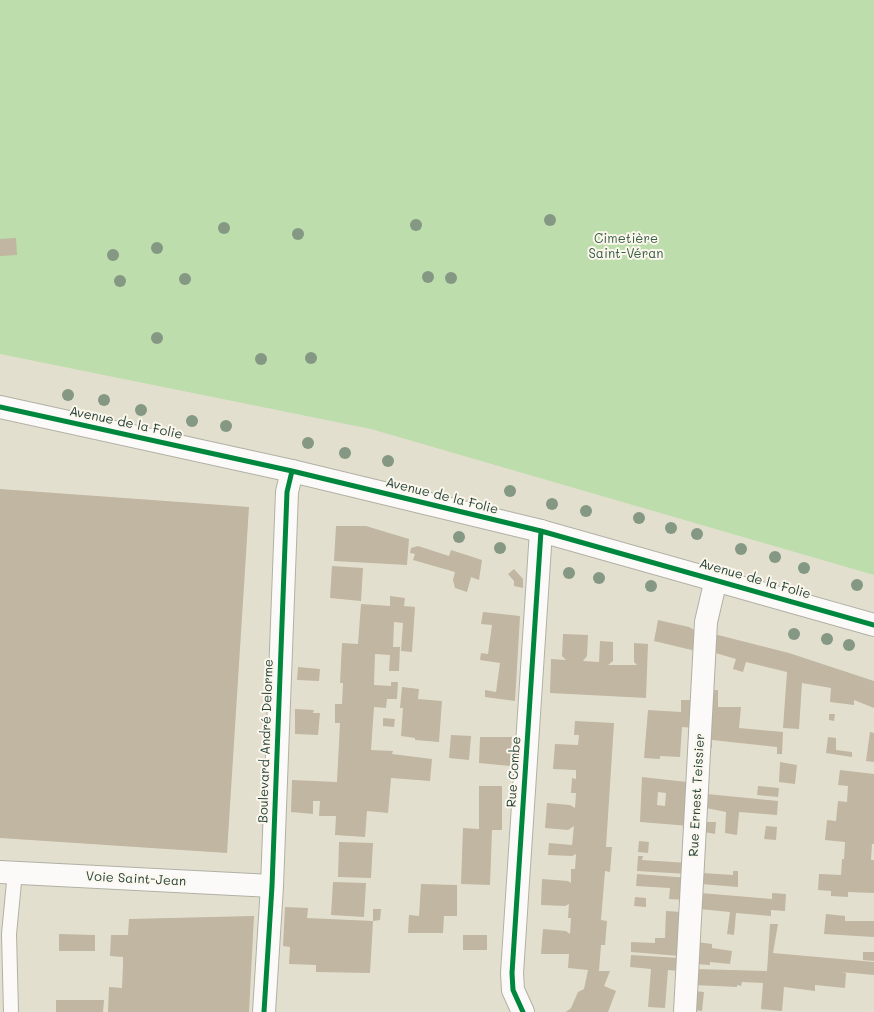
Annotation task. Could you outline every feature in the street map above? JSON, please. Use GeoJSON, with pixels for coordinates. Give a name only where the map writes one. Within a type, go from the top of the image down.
{"type":"FeatureCollection","features":[{"type":"Feature","properties":{"kind":"street","name":"Avenue de la Folie"},"geometry":{"type":"LineString","coordinates":[[0,407],[292,471],[541,531],[716,579],[874,625]]}},
{"type":"Feature","properties":{"kind":"street","name":"Boulevard André Delorme"},"geometry":{"type":"LineString","coordinates":[[264,1012],[272,886],[287,492],[292,471]]}},
{"type":"Feature","properties":{"kind":"street","name":"Rue Combe"},"geometry":{"type":"LineString","coordinates":[[523,1012],[513,990],[512,973],[541,531]]}},
{"type":"Feature","properties":{"kind":"street","name":"Rue Ernest Teissier"},"geometry":{"type":"LineString","coordinates":[[684,1012],[706,622],[716,579]]}},
{"type":"Feature","properties":{"kind":"street"},"geometry":{"type":"LineString","coordinates":[[852,619],[874,636]]}},
{"type":"Feature","properties":{"kind":"street","name":"Voie Saint-Jean"},"geometry":{"type":"LineString","coordinates":[[8,872],[272,886]]}},
{"type":"Feature","properties":{"kind":"lane"},"geometry":{"type":"LineString","coordinates":[[8,872],[11,1012]]}},
{"type":"Feature","properties":{"kind":"green space","name":"Cimetière Saint-Véran"},"geometry":{"type":"Polygon","coordinates":[[[0,0],[874,0],[874,575],[371,429],[0,354],[0,0]]]}},
{"type":"Feature","properties":{"kind":"building"},"geometry":{"type":"Polygon","coordinates":[[[16,238],[17,255],[0,256],[0,239],[16,238]]]}},
{"type":"Feature","properties":{"kind":"building"},"geometry":{"type":"Polygon","coordinates":[[[0,489],[249,507],[227,853],[0,838],[0,489]]]}},
{"type":"Feature","properties":{"kind":"building"},"geometry":{"type":"Polygon","coordinates":[[[336,526],[366,526],[409,539],[407,565],[334,561],[336,526]]]}},
{"type":"Feature","properties":{"kind":"building"},"geometry":{"type":"Polygon","coordinates":[[[418,546],[449,556],[451,550],[482,560],[479,580],[471,577],[467,592],[455,588],[453,580],[455,572],[413,560],[415,554],[410,553],[411,548],[418,546]]]}},
{"type":"Feature","properties":{"kind":"building"},"geometry":{"type":"Polygon","coordinates":[[[332,566],[363,568],[361,601],[330,598],[332,566]]]}},
{"type":"Feature","properties":{"kind":"building"},"geometry":{"type":"Polygon","coordinates":[[[514,569],[523,579],[523,588],[514,586],[514,581],[508,574],[514,569]]]}},
{"type":"Feature","properties":{"kind":"building"},"geometry":{"type":"Polygon","coordinates":[[[390,596],[405,598],[404,606],[415,607],[412,652],[401,651],[403,623],[394,622],[393,647],[400,647],[399,671],[389,671],[390,655],[375,654],[374,685],[391,686],[391,682],[398,682],[397,699],[387,699],[386,708],[374,707],[371,750],[393,751],[392,754],[432,759],[430,781],[391,778],[388,813],[367,811],[365,837],[335,835],[336,816],[319,816],[320,801],[313,801],[313,814],[291,812],[292,780],[337,782],[340,723],[335,723],[335,704],[342,704],[343,683],[340,683],[342,643],[358,644],[361,604],[390,606],[390,596]]]}},
{"type":"Feature","properties":{"kind":"building"},"geometry":{"type":"Polygon","coordinates":[[[483,612],[520,616],[515,701],[485,697],[485,690],[496,692],[500,663],[480,660],[481,653],[488,654],[492,625],[481,624],[483,612]]]}},
{"type":"Feature","properties":{"kind":"building"},"geometry":{"type":"Polygon","coordinates":[[[658,620],[689,627],[696,631],[700,652],[654,641],[658,620]]]}},
{"type":"Feature","properties":{"kind":"building"},"geometry":{"type":"Polygon","coordinates":[[[563,634],[588,635],[587,656],[583,661],[599,662],[600,641],[613,642],[613,661],[608,665],[637,665],[634,662],[634,643],[648,644],[646,698],[550,693],[551,659],[566,660],[562,656],[563,634]]]}},
{"type":"Feature","properties":{"kind":"building"},"geometry":{"type":"Polygon","coordinates":[[[714,634],[789,653],[874,681],[874,708],[854,700],[854,705],[830,702],[831,688],[802,683],[799,729],[783,728],[787,672],[746,662],[743,672],[733,669],[736,659],[712,652],[714,634]]]}},
{"type":"Feature","properties":{"kind":"building"},"geometry":{"type":"Polygon","coordinates":[[[298,667],[320,669],[319,681],[297,680],[298,667]]]}},
{"type":"Feature","properties":{"kind":"building"},"geometry":{"type":"Polygon","coordinates":[[[402,687],[419,689],[418,699],[442,701],[439,742],[415,740],[415,738],[401,736],[403,708],[400,708],[402,687]]]}},
{"type":"Feature","properties":{"kind":"building"},"geometry":{"type":"Polygon","coordinates":[[[710,690],[718,690],[718,707],[741,707],[739,728],[783,732],[782,754],[777,754],[777,747],[712,740],[712,748],[708,748],[710,690]]]}},
{"type":"Feature","properties":{"kind":"building"},"geometry":{"type":"Polygon","coordinates":[[[681,700],[697,700],[695,728],[682,727],[680,757],[660,756],[660,759],[644,758],[648,710],[681,712],[681,700]]]}},
{"type":"Feature","properties":{"kind":"building"},"geometry":{"type":"Polygon","coordinates":[[[295,709],[314,710],[313,713],[320,713],[318,735],[295,734],[295,709]]]}},
{"type":"Feature","properties":{"kind":"building"},"geometry":{"type":"Polygon","coordinates":[[[829,714],[835,714],[834,721],[829,720],[829,714]]]}},
{"type":"Feature","properties":{"kind":"building"},"geometry":{"type":"Polygon","coordinates":[[[383,718],[395,719],[394,727],[383,726],[383,718]]]}},
{"type":"Feature","properties":{"kind":"building"},"geometry":{"type":"Polygon","coordinates":[[[575,721],[614,723],[606,847],[612,847],[610,872],[605,871],[601,920],[607,921],[605,945],[601,945],[599,971],[610,971],[604,986],[616,991],[608,1012],[566,1012],[571,1008],[578,992],[584,989],[588,970],[568,968],[569,954],[541,954],[543,929],[566,931],[570,934],[571,918],[568,918],[569,904],[565,906],[541,905],[542,879],[568,881],[571,883],[571,869],[575,869],[576,854],[572,856],[548,855],[549,843],[572,845],[574,826],[568,830],[545,828],[547,803],[570,805],[575,808],[576,793],[571,793],[572,778],[576,779],[576,770],[553,769],[555,744],[578,745],[579,735],[574,735],[575,721]]]}},
{"type":"Feature","properties":{"kind":"building"},"geometry":{"type":"Polygon","coordinates":[[[870,732],[874,733],[874,762],[866,761],[870,732]]]}},
{"type":"Feature","properties":{"kind":"building"},"geometry":{"type":"Polygon","coordinates":[[[451,735],[471,736],[469,760],[449,758],[451,735]]]}},
{"type":"Feature","properties":{"kind":"building"},"geometry":{"type":"Polygon","coordinates":[[[480,737],[512,737],[510,766],[479,763],[480,737]]]}},
{"type":"Feature","properties":{"kind":"building"},"geometry":{"type":"Polygon","coordinates":[[[828,737],[836,738],[836,750],[852,752],[852,757],[826,753],[828,737]]]}},
{"type":"Feature","properties":{"kind":"building"},"geometry":{"type":"Polygon","coordinates":[[[780,762],[797,765],[795,784],[779,782],[780,762]]]}},
{"type":"Feature","properties":{"kind":"building"},"geometry":{"type":"Polygon","coordinates":[[[840,770],[874,774],[874,844],[872,844],[871,860],[874,860],[874,893],[848,892],[848,897],[831,896],[831,891],[818,890],[819,874],[841,875],[842,859],[844,859],[845,842],[825,840],[827,820],[836,821],[838,801],[847,802],[848,786],[838,785],[840,770]]]}},
{"type":"Feature","properties":{"kind":"building"},"geometry":{"type":"Polygon","coordinates":[[[642,777],[687,782],[690,826],[640,822],[642,777]],[[658,792],[657,805],[665,806],[666,793],[658,792]]]}},
{"type":"Feature","properties":{"kind":"building"},"geometry":{"type":"Polygon","coordinates":[[[479,786],[502,786],[502,830],[492,830],[490,885],[461,884],[463,828],[479,829],[479,786]]]}},
{"type":"Feature","properties":{"kind":"building"},"geometry":{"type":"Polygon","coordinates":[[[758,786],[779,788],[778,797],[757,795],[758,786]]]}},
{"type":"Feature","properties":{"kind":"building"},"geometry":{"type":"Polygon","coordinates":[[[707,794],[778,801],[777,815],[739,812],[737,835],[725,833],[726,812],[706,808],[707,794]]]}},
{"type":"Feature","properties":{"kind":"building"},"geometry":{"type":"Polygon","coordinates":[[[704,822],[716,822],[715,834],[704,832],[704,822]]]}},
{"type":"Feature","properties":{"kind":"building"},"geometry":{"type":"Polygon","coordinates":[[[766,826],[777,827],[776,840],[764,839],[766,826]]]}},
{"type":"Feature","properties":{"kind":"building"},"geometry":{"type":"Polygon","coordinates":[[[639,841],[649,842],[648,853],[638,852],[639,841]]]}},
{"type":"Feature","properties":{"kind":"building"},"geometry":{"type":"Polygon","coordinates":[[[339,842],[373,843],[371,878],[338,877],[339,842]]]}},
{"type":"Feature","properties":{"kind":"building"},"geometry":{"type":"Polygon","coordinates":[[[638,856],[643,856],[642,860],[688,863],[688,874],[637,871],[638,856]]]}},
{"type":"Feature","properties":{"kind":"building"},"geometry":{"type":"Polygon","coordinates":[[[733,871],[738,871],[738,887],[701,884],[702,873],[733,875],[733,871]]]}},
{"type":"Feature","properties":{"kind":"building"},"geometry":{"type":"Polygon","coordinates":[[[637,874],[690,878],[686,900],[669,899],[670,888],[636,886],[637,874]]]}},
{"type":"Feature","properties":{"kind":"building"},"geometry":{"type":"Polygon","coordinates":[[[333,882],[366,883],[364,917],[331,915],[333,882]]]}},
{"type":"Feature","properties":{"kind":"building"},"geometry":{"type":"Polygon","coordinates":[[[421,884],[457,885],[457,916],[444,916],[443,933],[408,933],[409,915],[419,916],[421,884]]]}},
{"type":"Feature","properties":{"kind":"building"},"geometry":{"type":"Polygon","coordinates":[[[701,893],[772,899],[772,893],[786,894],[785,911],[771,910],[771,916],[736,913],[734,935],[727,934],[730,912],[699,909],[701,893]]]}},
{"type":"Feature","properties":{"kind":"building"},"geometry":{"type":"Polygon","coordinates":[[[635,897],[646,898],[646,907],[634,906],[635,897]]]}},
{"type":"Feature","properties":{"kind":"building"},"geometry":{"type":"Polygon","coordinates":[[[285,907],[308,908],[307,918],[373,921],[370,973],[316,972],[316,965],[289,964],[290,947],[283,946],[285,907]]]}},
{"type":"Feature","properties":{"kind":"building"},"geometry":{"type":"Polygon","coordinates":[[[373,909],[381,909],[380,920],[373,921],[373,909]]]}},
{"type":"Feature","properties":{"kind":"building"},"geometry":{"type":"Polygon","coordinates":[[[666,911],[682,912],[680,956],[631,952],[631,942],[655,943],[655,938],[665,938],[666,911]]]}},
{"type":"Feature","properties":{"kind":"building"},"geometry":{"type":"Polygon","coordinates":[[[826,914],[845,916],[845,921],[874,921],[874,937],[824,934],[826,914]]]}},
{"type":"Feature","properties":{"kind":"building"},"geometry":{"type":"Polygon","coordinates":[[[254,916],[249,1012],[108,1012],[109,987],[122,988],[123,965],[123,957],[110,956],[111,935],[128,935],[129,919],[254,916]]]}},
{"type":"Feature","properties":{"kind":"building"},"geometry":{"type":"Polygon","coordinates":[[[770,924],[778,924],[773,953],[874,962],[874,975],[841,972],[846,973],[845,988],[815,985],[815,991],[784,987],[782,1011],[761,1009],[763,983],[742,982],[741,986],[737,985],[737,987],[694,985],[695,969],[767,971],[770,924]]]}},
{"type":"Feature","properties":{"kind":"building"},"geometry":{"type":"Polygon","coordinates":[[[59,934],[95,935],[95,951],[59,951],[59,934]]]}},
{"type":"Feature","properties":{"kind":"building"},"geometry":{"type":"Polygon","coordinates":[[[463,935],[487,935],[487,950],[463,950],[463,935]]]}},
{"type":"Feature","properties":{"kind":"building"},"geometry":{"type":"Polygon","coordinates":[[[697,942],[712,944],[712,948],[732,951],[730,964],[710,962],[710,965],[696,964],[697,942]]]}},
{"type":"Feature","properties":{"kind":"building"},"geometry":{"type":"Polygon","coordinates":[[[863,952],[874,952],[874,961],[863,960],[863,952]]]}},
{"type":"Feature","properties":{"kind":"building"},"geometry":{"type":"Polygon","coordinates":[[[631,955],[679,958],[678,971],[668,970],[665,1008],[648,1007],[651,969],[630,967],[631,955]]]}},
{"type":"Feature","properties":{"kind":"building"},"geometry":{"type":"Polygon","coordinates":[[[694,991],[704,992],[702,1011],[693,1010],[694,991]]]}},
{"type":"Feature","properties":{"kind":"building"},"geometry":{"type":"Polygon","coordinates":[[[56,1000],[104,1000],[103,1012],[56,1012],[56,1000]]]}},
{"type":"Feature","properties":{"kind":"cycle path"},"geometry":{"type":"LineString","coordinates":[[0,407],[292,471],[541,531],[874,625]]}},
{"type":"Feature","properties":{"kind":"cycle path"},"geometry":{"type":"LineString","coordinates":[[264,1012],[272,886],[287,492],[292,471]]}},
{"type":"Feature","properties":{"kind":"cycle path"},"geometry":{"type":"LineString","coordinates":[[523,1012],[513,990],[512,973],[541,531]]}}]}
